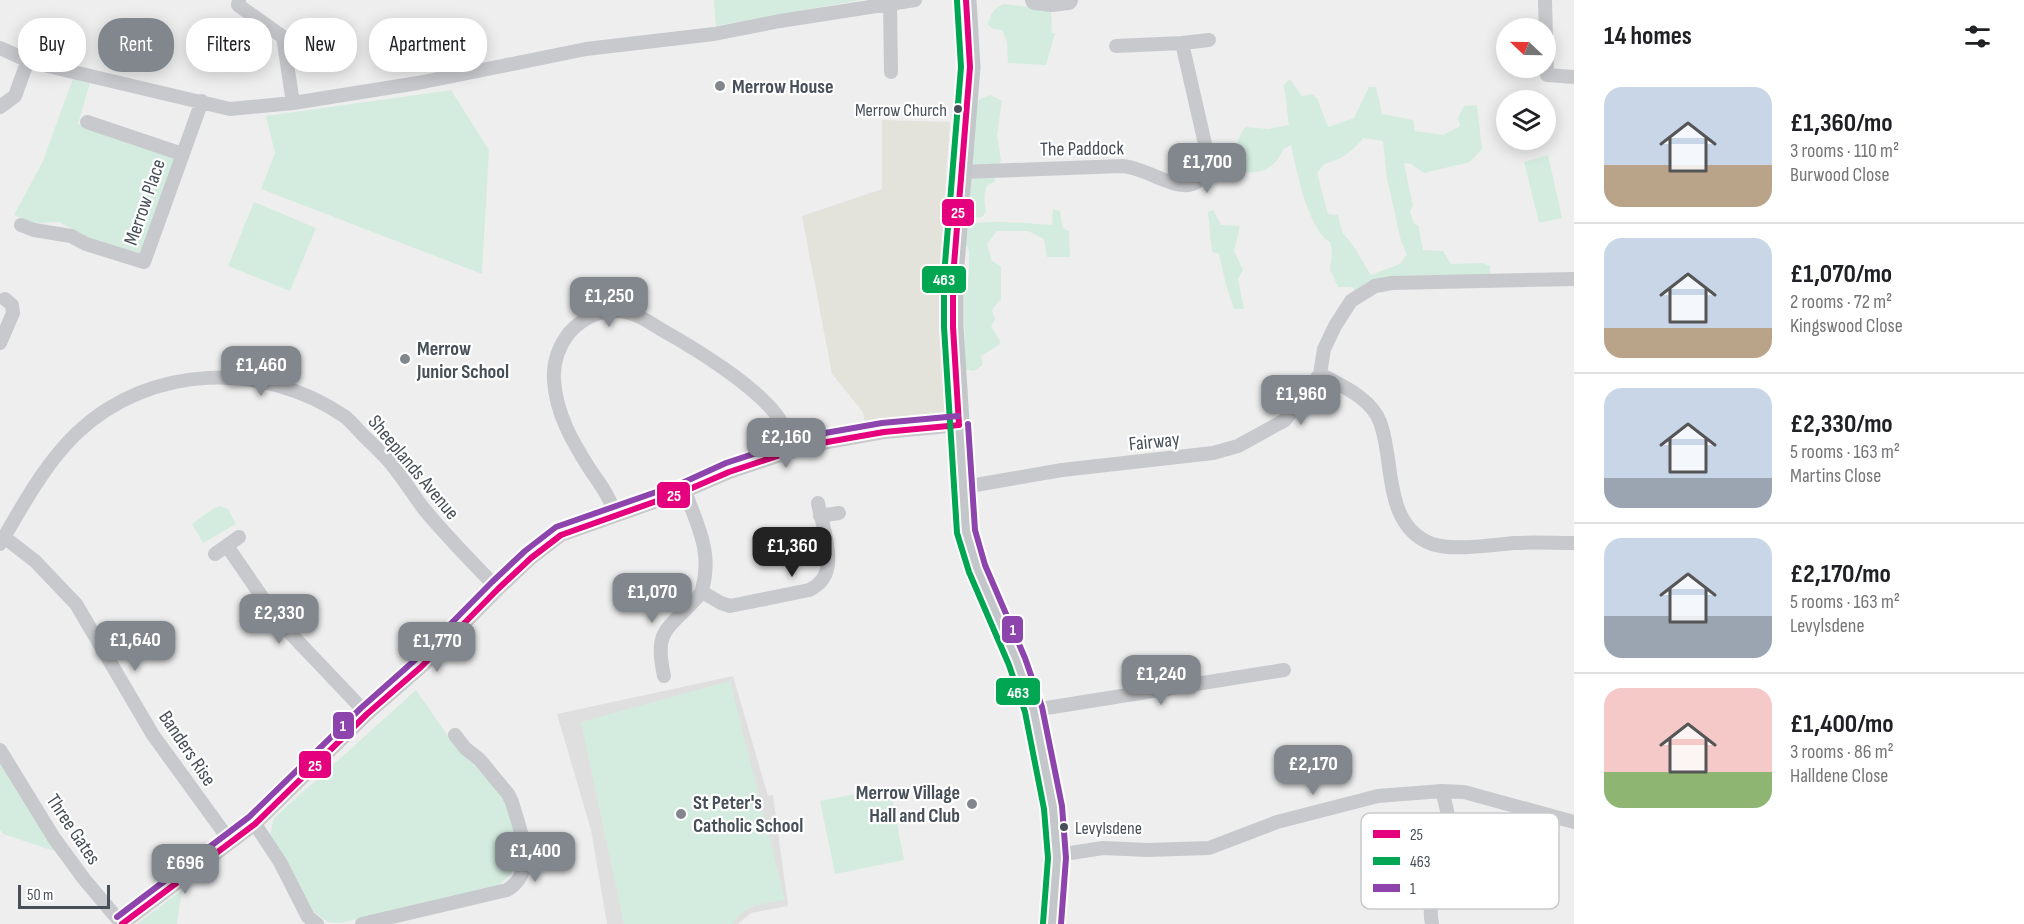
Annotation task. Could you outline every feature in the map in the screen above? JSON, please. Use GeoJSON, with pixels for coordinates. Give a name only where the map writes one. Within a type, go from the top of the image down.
{"type":"FeatureCollection","features":[{"type":"Feature","properties":{"kind":"main road"},"geometry":{"type":"LineString","coordinates":[[966,0],[970,66],[953,277],[953,327],[966,532],[977,568],[1017,662],[1034,710],[1053,808],[1057,858],[1052,924]]}},
{"type":"Feature","properties":{"kind":"street"},"geometry":{"type":"LineString","coordinates":[[239,0],[238,5],[283,37],[293,103]]}},
{"type":"Feature","properties":{"kind":"street"},"geometry":{"type":"LineString","coordinates":[[79,72],[230,109],[243,109],[418,82],[585,49],[714,34],[780,21],[915,0]]}},
{"type":"Feature","properties":{"kind":"street"},"geometry":{"type":"LineString","coordinates":[[1035,0],[1052,2],[1068,0]]}},
{"type":"Feature","properties":{"kind":"street"},"geometry":{"type":"LineString","coordinates":[[1545,0],[1547,75],[1574,77]]}},
{"type":"Feature","properties":{"kind":"street"},"geometry":{"type":"LineString","coordinates":[[890,3],[891,72]]}},
{"type":"Feature","properties":{"kind":"street"},"geometry":{"type":"LineString","coordinates":[[1116,46],[1209,40]]}},
{"type":"Feature","properties":{"kind":"street","name":"The Paddock"},"geometry":{"type":"LineString","coordinates":[[961,172],[1134,166],[1168,182],[1188,186],[1200,180],[1206,172],[1208,157],[1182,43]]}},
{"type":"Feature","properties":{"kind":"street"},"geometry":{"type":"LineString","coordinates":[[0,48],[18,56]]}},
{"type":"Feature","properties":{"kind":"street"},"geometry":{"type":"LineString","coordinates":[[0,107],[15,96],[24,72]]}},
{"type":"Feature","properties":{"kind":"street","name":"Merrow Place"},"geometry":{"type":"LineString","coordinates":[[21,225],[34,230],[71,236],[86,244],[144,262],[202,101]]}},
{"type":"Feature","properties":{"kind":"street"},"geometry":{"type":"LineString","coordinates":[[87,122],[182,154]]}},
{"type":"Feature","properties":{"kind":"street","name":"Fairway"},"geometry":{"type":"LineString","coordinates":[[964,487],[1062,470],[1213,453],[1238,446],[1286,420],[1320,374],[1324,349],[1351,301],[1375,286],[1574,279]]}},
{"type":"Feature","properties":{"kind":"street"},"geometry":{"type":"LineString","coordinates":[[0,343],[13,313],[12,305],[5,298]]}},
{"type":"Feature","properties":{"kind":"street"},"geometry":{"type":"LineString","coordinates":[[615,515],[610,501],[578,450],[561,416],[556,399],[554,376],[558,349],[576,326],[592,314],[612,311],[630,313],[668,333],[726,371],[771,408],[792,450]]}},
{"type":"Feature","properties":{"kind":"street"},"geometry":{"type":"LineString","coordinates":[[1320,374],[1366,402],[1380,421],[1393,493],[1404,521],[1415,533],[1432,544],[1461,547],[1517,543],[1574,543]]}},
{"type":"Feature","properties":{"kind":"street","name":"Sheeplands Avenue"},"geometry":{"type":"LineString","coordinates":[[2,540],[36,484],[60,451],[102,413],[153,388],[194,378],[242,378],[298,391],[345,417],[386,458],[451,540],[498,589]]}},
{"type":"Feature","properties":{"kind":"street"},"geometry":{"type":"LineString","coordinates":[[122,924],[255,824],[367,714],[421,667],[498,589],[531,558],[561,535],[792,450],[867,434],[959,425]]}},
{"type":"Feature","properties":{"kind":"street"},"geometry":{"type":"LineString","coordinates":[[664,676],[659,644],[664,633],[702,592],[706,566],[705,546],[685,491]]}},
{"type":"Feature","properties":{"kind":"street"},"geometry":{"type":"LineString","coordinates":[[702,592],[730,606],[816,587],[828,572],[829,559],[819,510],[839,513]]}},
{"type":"Feature","properties":{"kind":"street"},"geometry":{"type":"LineString","coordinates":[[239,537],[221,550],[278,618],[367,714]]}},
{"type":"Feature","properties":{"kind":"street","name":"Banders Rise"},"geometry":{"type":"LineString","coordinates":[[2,540],[35,561],[76,604],[153,735],[230,842]]}},
{"type":"Feature","properties":{"kind":"street"},"geometry":{"type":"LineString","coordinates":[[1034,710],[1284,670]]}},
{"type":"Feature","properties":{"kind":"street"},"geometry":{"type":"LineString","coordinates":[[362,924],[507,890],[524,872],[526,861],[508,794],[480,760],[465,748],[455,735]]}},
{"type":"Feature","properties":{"kind":"street","name":"Three Gates"},"geometry":{"type":"LineString","coordinates":[[0,750],[54,838],[84,879],[122,924]]}},
{"type":"Feature","properties":{"kind":"street"},"geometry":{"type":"LineString","coordinates":[[1443,791],[1447,813]]}},
{"type":"Feature","properties":{"kind":"street"},"geometry":{"type":"LineString","coordinates":[[1057,858],[1064,854],[1103,848],[1147,850],[1209,848],[1277,822],[1378,796],[1443,791],[1464,792],[1541,813]]}},
{"type":"Feature","properties":{"kind":"street"},"geometry":{"type":"LineString","coordinates":[[1559,818],[1574,822]]}},
{"type":"Feature","properties":{"kind":"street"},"geometry":{"type":"LineString","coordinates":[[255,824],[280,862],[308,917],[317,924]]}},
{"type":"Feature","properties":{"kind":"shaded area"},"geometry":{"type":"Polygon","coordinates":[[[882,120],[950,122],[943,221],[944,297],[959,425],[867,434],[863,412],[832,374],[802,216],[882,189],[882,120]]]}},
{"type":"Feature","properties":{"kind":"shaded area","name":"St Peter's Catholic School"},"geometry":{"type":"Polygon","coordinates":[[[733,676],[768,796],[773,795],[788,906],[751,913],[738,924],[607,924],[591,830],[557,714],[733,676]]]}},
{"type":"Feature","properties":{"kind":"green space"},"geometry":{"type":"Polygon","coordinates":[[[714,0],[861,0],[716,26],[714,0]]]}},
{"type":"Feature","properties":{"kind":"green space"},"geometry":{"type":"Polygon","coordinates":[[[1004,4],[1051,10],[1052,33],[1055,33],[1046,65],[1008,63],[1007,42],[1002,30],[993,29],[988,25],[993,12],[1004,4]]]}},
{"type":"Feature","properties":{"kind":"green space"},"geometry":{"type":"Polygon","coordinates":[[[74,76],[91,79],[78,124],[176,158],[142,254],[89,238],[59,222],[35,223],[14,215],[42,163],[74,76]]]}},
{"type":"Feature","properties":{"kind":"green space"},"geometry":{"type":"Polygon","coordinates":[[[1290,79],[1302,96],[1312,94],[1317,98],[1328,127],[1354,118],[1369,87],[1376,87],[1382,114],[1413,120],[1415,131],[1443,135],[1460,126],[1458,118],[1464,106],[1477,105],[1482,149],[1470,162],[1424,173],[1411,164],[1404,163],[1413,206],[1410,211],[1414,224],[1418,225],[1423,250],[1443,251],[1451,264],[1483,263],[1490,266],[1490,275],[1356,292],[1352,287],[1338,287],[1330,270],[1332,251],[1330,242],[1315,225],[1309,212],[1291,145],[1283,149],[1277,161],[1262,171],[1243,172],[1239,160],[1237,148],[1239,137],[1246,127],[1268,129],[1289,125],[1283,86],[1290,79]],[[1363,138],[1346,155],[1324,164],[1317,173],[1328,214],[1338,215],[1343,234],[1371,275],[1400,264],[1407,255],[1401,241],[1387,178],[1383,141],[1363,138]]]}},
{"type":"Feature","properties":{"kind":"green space"},"geometry":{"type":"Polygon","coordinates":[[[451,90],[489,150],[482,274],[261,189],[275,153],[266,116],[451,90]]]}},
{"type":"Feature","properties":{"kind":"green space"},"geometry":{"type":"Polygon","coordinates":[[[990,95],[1002,101],[997,136],[1001,161],[994,171],[995,182],[987,185],[986,212],[982,217],[972,218],[968,215],[972,121],[978,100],[990,95]]]}},
{"type":"Feature","properties":{"kind":"green space"},"geometry":{"type":"Polygon","coordinates":[[[1548,155],[1562,218],[1539,223],[1524,162],[1548,155]]]}},
{"type":"Feature","properties":{"kind":"green space"},"geometry":{"type":"Polygon","coordinates":[[[254,202],[316,228],[290,291],[228,266],[254,202]]]}},
{"type":"Feature","properties":{"kind":"green space"},"geometry":{"type":"Polygon","coordinates":[[[1053,209],[1060,211],[1063,228],[1069,231],[1070,257],[1047,257],[1044,239],[1028,231],[997,231],[987,244],[992,261],[1001,266],[1001,299],[992,310],[995,319],[991,326],[1000,341],[999,345],[981,356],[983,365],[974,371],[965,369],[964,288],[969,274],[969,251],[964,239],[966,226],[982,222],[1052,225],[1053,209]]]}},
{"type":"Feature","properties":{"kind":"green space"},"geometry":{"type":"Polygon","coordinates":[[[1213,210],[1221,225],[1240,226],[1234,251],[1243,270],[1238,279],[1244,309],[1234,309],[1219,254],[1212,252],[1208,212],[1213,210]]]}},
{"type":"Feature","properties":{"kind":"green space"},"geometry":{"type":"Polygon","coordinates":[[[220,506],[228,509],[236,524],[203,543],[192,524],[220,506]]]}},
{"type":"Feature","properties":{"kind":"green space","name":"St Peter's Catholic School"},"geometry":{"type":"Polygon","coordinates":[[[730,681],[785,900],[749,908],[737,917],[733,924],[624,924],[581,722],[730,681]]]}},
{"type":"Feature","properties":{"kind":"green space"},"geometry":{"type":"Polygon","coordinates":[[[416,690],[453,743],[506,798],[521,864],[498,886],[340,923],[328,922],[311,910],[270,835],[274,818],[416,690]]]}},
{"type":"Feature","properties":{"kind":"green space"},"geometry":{"type":"Polygon","coordinates":[[[0,763],[57,852],[3,834],[0,830],[0,763]]]}},
{"type":"Feature","properties":{"kind":"green space"},"geometry":{"type":"Polygon","coordinates":[[[890,787],[904,860],[835,874],[820,801],[890,787]]]}},
{"type":"Feature","properties":{"kind":"green space"},"geometry":{"type":"Polygon","coordinates":[[[182,890],[177,924],[137,924],[182,890]]]}},
{"type":"Feature","properties":{"kind":"transit line","name":"25"},"geometry":{"type":"LineString","coordinates":[[959,425],[953,327],[953,277],[970,67],[966,0]]}},
{"type":"Feature","properties":{"kind":"transit line","name":"463"},"geometry":{"type":"LineString","coordinates":[[957,1],[961,67],[944,276],[944,327],[957,533],[969,572],[1009,665],[1025,712],[1044,809],[1048,858],[1043,923]]}},
{"type":"Feature","properties":{"kind":"transit line","name":"1"},"geometry":{"type":"LineString","coordinates":[[117,917],[249,817],[361,708],[415,660],[492,582],[525,551],[556,527],[682,483],[726,463],[808,436],[882,423],[958,416]]}},
{"type":"Feature","properties":{"kind":"transit line","name":"1"},"geometry":{"type":"LineString","coordinates":[[968,424],[975,530],[985,565],[1025,658],[1042,707],[1062,806],[1066,858],[1061,924]]}},
{"type":"Feature","properties":{"kind":"transit line","name":"25"},"geometry":{"type":"LineString","coordinates":[[122,924],[255,824],[367,714],[421,667],[498,589],[531,558],[561,535],[685,491],[729,472],[810,445],[884,432],[959,425]]}},
{"type":"Feature","properties":{"kind":"place","name":"Merrow House"},"geometry":{"type":"Point","coordinates":[720,86]}},
{"type":"Feature","properties":{"kind":"place","name":"Merrow Church"},"geometry":{"type":"Point","coordinates":[958,109]}},
{"type":"Feature","properties":{"kind":"place","name":"Merrow Junior School"},"geometry":{"type":"Point","coordinates":[405,359]}},
{"type":"Feature","properties":{"kind":"place","name":"Merrow Village Hall and Club"},"geometry":{"type":"Point","coordinates":[972,804]}},
{"type":"Feature","properties":{"kind":"place","name":"St Peter's Catholic School"},"geometry":{"type":"Point","coordinates":[681,814]}},
{"type":"Feature","properties":{"kind":"place","name":"Levylsdene"},"geometry":{"type":"Point","coordinates":[1064,827]}}]}
